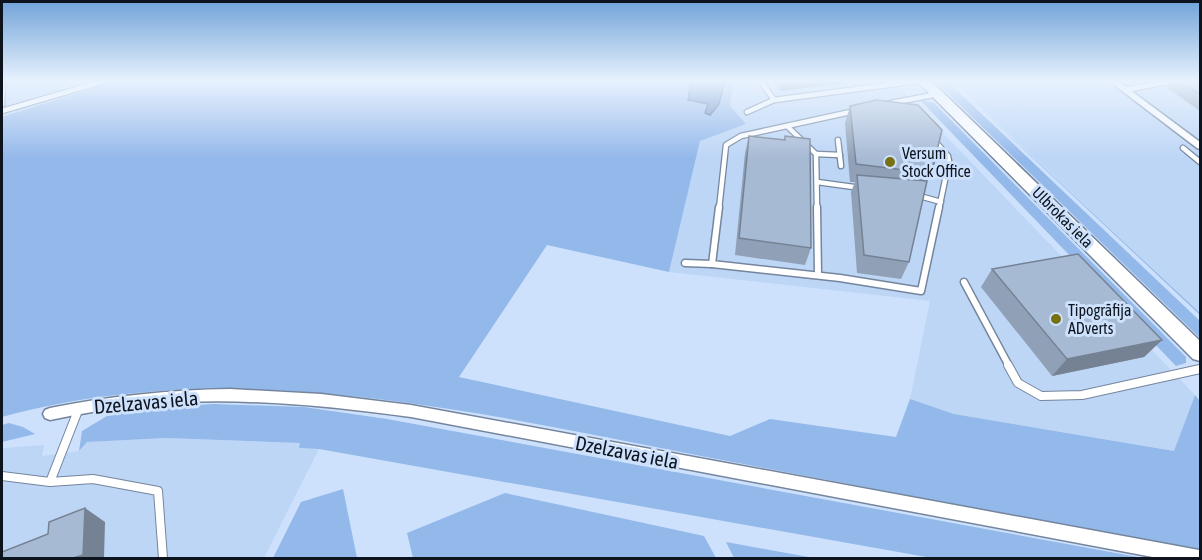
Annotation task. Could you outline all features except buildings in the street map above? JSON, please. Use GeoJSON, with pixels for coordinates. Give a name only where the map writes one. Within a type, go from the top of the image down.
{"type":"FeatureCollection","features":[{"type":"Feature","properties":{"kind":"main road","name":"Ulbrokas iela"},"geometry":{"type":"LineString","coordinates":[[951,107],[1200,353]]}},
{"type":"Feature","properties":{"kind":"street"},"geometry":{"type":"LineString","coordinates":[[1148,107],[1200,146]]}},
{"type":"Feature","properties":{"kind":"street","name":"Dzelzavas iela"},"geometry":{"type":"LineString","coordinates":[[50,414],[146,399],[199,396],[276,397],[346,402],[422,414],[1199,558]]}},
{"type":"Feature","properties":{"kind":"lane"},"geometry":{"type":"LineString","coordinates":[[747,111],[756,107]]}},
{"type":"Feature","properties":{"kind":"lane"},"geometry":{"type":"LineString","coordinates":[[712,264],[726,145],[741,136],[864,109]]}},
{"type":"Feature","properties":{"kind":"lane"},"geometry":{"type":"LineString","coordinates":[[788,127],[816,154],[840,155]]}},
{"type":"Feature","properties":{"kind":"lane"},"geometry":{"type":"LineString","coordinates":[[685,263],[818,275],[920,295],[949,162],[948,156],[925,130]]}},
{"type":"Feature","properties":{"kind":"lane"},"geometry":{"type":"LineString","coordinates":[[741,136],[748,142]]}},
{"type":"Feature","properties":{"kind":"lane"},"geometry":{"type":"LineString","coordinates":[[838,140],[841,166]]}},
{"type":"Feature","properties":{"kind":"lane"},"geometry":{"type":"LineString","coordinates":[[799,147],[809,148]]}},
{"type":"Feature","properties":{"kind":"lane"},"geometry":{"type":"LineString","coordinates":[[1183,148],[1200,162]]}},
{"type":"Feature","properties":{"kind":"lane"},"geometry":{"type":"LineString","coordinates":[[816,154],[818,275]]}},
{"type":"Feature","properties":{"kind":"lane"},"geometry":{"type":"LineString","coordinates":[[817,182],[868,189]]}},
{"type":"Feature","properties":{"kind":"lane"},"geometry":{"type":"LineString","coordinates":[[911,194],[941,202]]}},
{"type":"Feature","properties":{"kind":"lane"},"geometry":{"type":"LineString","coordinates":[[964,282],[1018,383],[1041,396],[1082,395],[1200,369]]}},
{"type":"Feature","properties":{"kind":"lane"},"geometry":{"type":"LineString","coordinates":[[50,482],[80,408]]}},
{"type":"Feature","properties":{"kind":"lane"},"geometry":{"type":"LineString","coordinates":[[2,476],[50,482],[93,479],[158,491],[163,558]]}},
{"type":"Feature","properties":{"kind":"shaded area"},"geometry":{"type":"Polygon","coordinates":[[[2,107],[33,107],[2,117],[2,107]]]}},
{"type":"Feature","properties":{"kind":"shaded area"},"geometry":{"type":"Polygon","coordinates":[[[33,107],[731,107],[746,124],[700,141],[669,272],[547,245],[459,377],[730,436],[770,419],[896,437],[910,399],[954,414],[1174,451],[1195,395],[1200,401],[1200,551],[524,422],[437,407],[350,396],[262,390],[175,390],[88,399],[2,417],[2,117],[33,107]]]}},
{"type":"Feature","properties":{"kind":"shaded area"},"geometry":{"type":"Polygon","coordinates":[[[707,107],[716,107],[710,115],[705,113],[707,107]]]}},
{"type":"Feature","properties":{"kind":"shaded area"},"geometry":{"type":"Polygon","coordinates":[[[729,107],[918,107],[1195,395],[1174,451],[954,414],[910,399],[930,301],[669,272],[700,141],[729,107]]]}},
{"type":"Feature","properties":{"kind":"shaded area"},"geometry":{"type":"Polygon","coordinates":[[[927,107],[938,107],[1186,357],[1186,363],[1176,366],[927,107]]]}},
{"type":"Feature","properties":{"kind":"shaded area"},"geometry":{"type":"Polygon","coordinates":[[[962,107],[975,107],[1200,321],[1200,338],[962,107]]]}},
{"type":"Feature","properties":{"kind":"shaded area"},"geometry":{"type":"Polygon","coordinates":[[[979,107],[1200,313],[1200,315],[979,107]]]}},
{"type":"Feature","properties":{"kind":"shaded area"},"geometry":{"type":"Polygon","coordinates":[[[981,107],[1200,107],[1200,313],[981,107]]]}},
{"type":"Feature","properties":{"kind":"shaded area"},"geometry":{"type":"Polygon","coordinates":[[[213,404],[304,407],[387,419],[1143,558],[932,558],[319,449],[299,448],[300,443],[166,438],[87,442],[79,451],[82,431],[117,410],[213,404]]]}},
{"type":"Feature","properties":{"kind":"shaded area"},"geometry":{"type":"Polygon","coordinates":[[[9,423],[35,434],[2,442],[2,425],[9,423]]]}},
{"type":"Feature","properties":{"kind":"shaded area"},"geometry":{"type":"Polygon","coordinates":[[[166,438],[301,443],[300,448],[319,449],[264,558],[2,558],[2,448],[44,445],[42,456],[79,451],[87,442],[166,438]]]}},
{"type":"Feature","properties":{"kind":"shaded area"},"geometry":{"type":"Polygon","coordinates":[[[343,489],[357,558],[273,558],[301,502],[343,489]]]}},
{"type":"Feature","properties":{"kind":"shaded area"},"geometry":{"type":"Polygon","coordinates":[[[505,493],[704,536],[716,558],[413,558],[407,533],[505,493]]]}},
{"type":"Feature","properties":{"kind":"shaded area"},"geometry":{"type":"Polygon","coordinates":[[[726,542],[814,558],[734,558],[726,542]]]}},
{"type":"Feature","properties":{"kind":"place","name":"Versum Stock Office"},"geometry":{"type":"Point","coordinates":[890,162]}},
{"type":"Feature","properties":{"kind":"place","name":"Tipogrāfija ADverts"},"geometry":{"type":"Point","coordinates":[1056,319]}}]}
